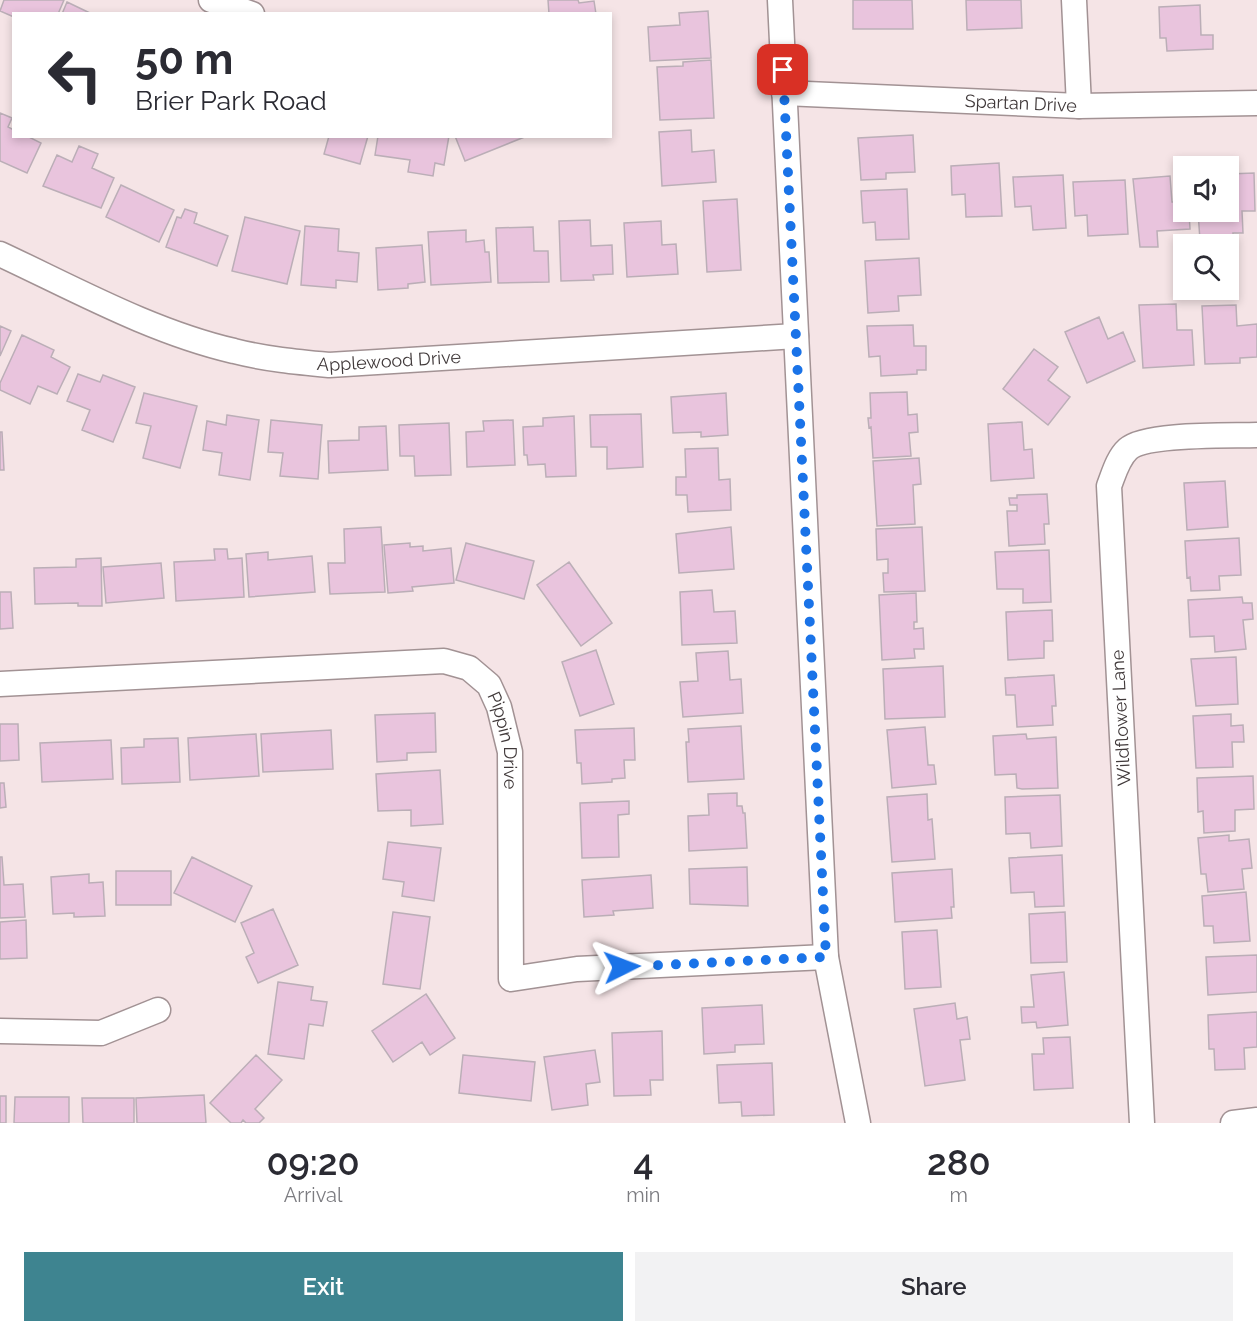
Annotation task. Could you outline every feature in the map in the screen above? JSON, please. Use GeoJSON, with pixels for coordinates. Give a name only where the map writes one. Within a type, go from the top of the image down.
{"type":"FeatureCollection","features":[{"type":"Feature","properties":{"kind":"street"},"geometry":{"type":"LineString","coordinates":[[212,0],[246,12]]}},
{"type":"Feature","properties":{"kind":"street"},"geometry":{"type":"LineString","coordinates":[[780,0],[826,957],[858,1123]]}},
{"type":"Feature","properties":{"kind":"street"},"geometry":{"type":"LineString","coordinates":[[1074,0],[1079,106]]}},
{"type":"Feature","properties":{"kind":"street","name":"Spartan Drive"},"geometry":{"type":"LineString","coordinates":[[784,93],[1079,106],[1257,103]]}},
{"type":"Feature","properties":{"kind":"street","name":"Applewood Drive"},"geometry":{"type":"LineString","coordinates":[[0,254],[126,313],[232,351],[276,360],[329,365],[796,336]]}},
{"type":"Feature","properties":{"kind":"street","name":"Wildflower Lane"},"geometry":{"type":"LineString","coordinates":[[1142,1123],[1109,486],[1116,465],[1128,448],[1145,440],[1257,435]]}},
{"type":"Feature","properties":{"kind":"street","name":"Pippin Drive"},"geometry":{"type":"LineString","coordinates":[[0,684],[444,661],[469,668],[489,685],[499,707],[510,752],[511,979],[577,969],[826,957]]}},
{"type":"Feature","properties":{"kind":"street"},"geometry":{"type":"LineString","coordinates":[[0,1031],[101,1033],[158,1010]]}},
{"type":"Feature","properties":{"kind":"street"},"geometry":{"type":"LineString","coordinates":[[1233,1123],[1257,1120]]}},
{"type":"Feature","properties":{"kind":"building"},"geometry":{"type":"Polygon","coordinates":[[[4,0],[64,0],[59,12],[12,12],[12,16],[0,11],[4,0]]]}},
{"type":"Feature","properties":{"kind":"building"},"geometry":{"type":"Polygon","coordinates":[[[548,0],[578,0],[579,3],[594,1],[596,12],[549,12],[548,0]]]}},
{"type":"Feature","properties":{"kind":"building"},"geometry":{"type":"Polygon","coordinates":[[[853,0],[912,0],[913,29],[853,29],[853,0]]]}},
{"type":"Feature","properties":{"kind":"building"},"geometry":{"type":"Polygon","coordinates":[[[966,0],[1021,0],[1022,28],[967,30],[966,0]]]}},
{"type":"Feature","properties":{"kind":"building"},"geometry":{"type":"Polygon","coordinates":[[[67,2],[88,12],[63,12],[67,2]]]}},
{"type":"Feature","properties":{"kind":"building"},"geometry":{"type":"Polygon","coordinates":[[[1200,5],[1201,35],[1213,35],[1213,49],[1167,51],[1166,38],[1160,38],[1159,7],[1200,5]]]}},
{"type":"Feature","properties":{"kind":"building"},"geometry":{"type":"Polygon","coordinates":[[[708,11],[711,58],[650,61],[648,27],[680,25],[679,13],[708,11]]]}},
{"type":"Feature","properties":{"kind":"building"},"geometry":{"type":"Polygon","coordinates":[[[711,60],[714,118],[660,120],[657,67],[683,66],[683,62],[711,60]]]}},
{"type":"Feature","properties":{"kind":"building"},"geometry":{"type":"Polygon","coordinates":[[[0,113],[12,118],[8,127],[12,129],[12,138],[31,138],[41,143],[27,173],[0,161],[0,113]]]}},
{"type":"Feature","properties":{"kind":"building"},"geometry":{"type":"Polygon","coordinates":[[[691,130],[692,152],[714,150],[716,182],[662,186],[659,132],[691,130]]]}},
{"type":"Feature","properties":{"kind":"building"},"geometry":{"type":"Polygon","coordinates":[[[913,135],[915,172],[886,173],[886,179],[861,180],[858,138],[913,135]]]}},
{"type":"Feature","properties":{"kind":"building"},"geometry":{"type":"Polygon","coordinates":[[[328,138],[367,138],[360,164],[324,154],[328,138]]]}},
{"type":"Feature","properties":{"kind":"building"},"geometry":{"type":"Polygon","coordinates":[[[378,138],[449,138],[444,165],[435,163],[433,176],[408,172],[410,160],[375,155],[378,138]]]}},
{"type":"Feature","properties":{"kind":"building"},"geometry":{"type":"Polygon","coordinates":[[[456,138],[522,138],[465,161],[456,138]]]}},
{"type":"Feature","properties":{"kind":"building"},"geometry":{"type":"Polygon","coordinates":[[[79,146],[98,154],[92,168],[114,178],[101,208],[43,186],[57,155],[72,162],[79,146]]]}},
{"type":"Feature","properties":{"kind":"building"},"geometry":{"type":"Polygon","coordinates":[[[999,163],[1002,216],[966,217],[965,194],[952,195],[951,166],[999,163]]]}},
{"type":"Feature","properties":{"kind":"building"},"geometry":{"type":"Polygon","coordinates":[[[1254,173],[1255,211],[1242,211],[1243,233],[1200,234],[1199,222],[1239,222],[1239,174],[1254,173]]]}},
{"type":"Feature","properties":{"kind":"building"},"geometry":{"type":"Polygon","coordinates":[[[1063,175],[1066,228],[1033,230],[1031,206],[1015,207],[1013,177],[1063,175]]]}},
{"type":"Feature","properties":{"kind":"building"},"geometry":{"type":"Polygon","coordinates":[[[1170,176],[1173,222],[1190,222],[1190,229],[1157,231],[1158,247],[1140,247],[1133,179],[1170,176]]]}},
{"type":"Feature","properties":{"kind":"building"},"geometry":{"type":"Polygon","coordinates":[[[1125,180],[1128,234],[1088,236],[1087,215],[1075,216],[1073,182],[1125,180]]]}},
{"type":"Feature","properties":{"kind":"building"},"geometry":{"type":"Polygon","coordinates":[[[121,185],[174,210],[159,242],[106,217],[121,185]]]}},
{"type":"Feature","properties":{"kind":"building"},"geometry":{"type":"Polygon","coordinates":[[[907,189],[909,239],[876,240],[875,222],[863,223],[861,191],[907,189]]]}},
{"type":"Feature","properties":{"kind":"building"},"geometry":{"type":"Polygon","coordinates":[[[737,199],[741,270],[707,272],[703,201],[737,199]]]}},
{"type":"Feature","properties":{"kind":"building"},"geometry":{"type":"Polygon","coordinates":[[[185,209],[197,213],[194,223],[228,236],[217,266],[166,247],[177,217],[181,218],[185,209]]]}},
{"type":"Feature","properties":{"kind":"building"},"geometry":{"type":"Polygon","coordinates":[[[245,217],[300,231],[287,284],[232,271],[245,217]]]}},
{"type":"Feature","properties":{"kind":"building"},"geometry":{"type":"Polygon","coordinates":[[[590,220],[591,246],[612,245],[613,274],[593,275],[594,280],[561,281],[559,221],[590,220]]]}},
{"type":"Feature","properties":{"kind":"building"},"geometry":{"type":"Polygon","coordinates":[[[661,221],[662,245],[676,244],[678,274],[627,277],[624,223],[661,221]]]}},
{"type":"Feature","properties":{"kind":"building"},"geometry":{"type":"Polygon","coordinates":[[[305,226],[339,229],[338,251],[359,253],[357,282],[336,280],[336,288],[301,285],[305,226]]]}},
{"type":"Feature","properties":{"kind":"building"},"geometry":{"type":"Polygon","coordinates":[[[533,227],[534,251],[548,251],[549,282],[498,283],[496,228],[533,227]]]}},
{"type":"Feature","properties":{"kind":"building"},"geometry":{"type":"Polygon","coordinates":[[[466,230],[466,242],[484,240],[485,252],[489,252],[491,282],[431,285],[428,232],[466,230]]]}},
{"type":"Feature","properties":{"kind":"building"},"geometry":{"type":"Polygon","coordinates":[[[422,245],[425,282],[408,284],[408,288],[378,290],[376,248],[422,245]]]}},
{"type":"Feature","properties":{"kind":"building"},"geometry":{"type":"Polygon","coordinates":[[[919,258],[921,295],[898,296],[899,311],[868,313],[865,261],[919,258]]]}},
{"type":"Feature","properties":{"kind":"building"},"geometry":{"type":"Polygon","coordinates":[[[1176,304],[1177,330],[1192,330],[1194,365],[1143,368],[1139,305],[1176,304]]]}},
{"type":"Feature","properties":{"kind":"building"},"geometry":{"type":"Polygon","coordinates":[[[1236,305],[1237,326],[1257,324],[1257,357],[1240,358],[1240,363],[1205,364],[1202,306],[1236,305]]]}},
{"type":"Feature","properties":{"kind":"building"},"geometry":{"type":"Polygon","coordinates":[[[1099,317],[1108,339],[1123,332],[1135,361],[1087,383],[1065,332],[1099,317]]]}},
{"type":"Feature","properties":{"kind":"building"},"geometry":{"type":"Polygon","coordinates":[[[913,325],[914,346],[926,346],[926,370],[917,370],[917,374],[881,376],[880,356],[869,357],[867,326],[913,325]]]}},
{"type":"Feature","properties":{"kind":"building"},"geometry":{"type":"Polygon","coordinates":[[[0,326],[11,331],[0,356],[0,326]]]}},
{"type":"Feature","properties":{"kind":"building"},"geometry":{"type":"Polygon","coordinates":[[[22,335],[54,350],[51,357],[70,367],[57,394],[38,386],[30,404],[0,390],[0,383],[22,335]]]}},
{"type":"Feature","properties":{"kind":"building"},"geometry":{"type":"Polygon","coordinates":[[[1034,349],[1058,367],[1048,380],[1070,397],[1048,425],[1003,389],[1034,349]]]}},
{"type":"Feature","properties":{"kind":"building"},"geometry":{"type":"Polygon","coordinates":[[[78,374],[100,382],[103,375],[135,387],[113,442],[82,430],[90,410],[67,401],[78,374]]]}},
{"type":"Feature","properties":{"kind":"building"},"geometry":{"type":"Polygon","coordinates":[[[907,392],[908,415],[917,414],[918,432],[909,433],[911,456],[873,458],[871,427],[869,428],[868,418],[871,418],[870,393],[907,392]]]}},
{"type":"Feature","properties":{"kind":"building"},"geometry":{"type":"Polygon","coordinates":[[[144,393],[197,406],[180,468],[143,458],[151,426],[136,423],[144,393]]]}},
{"type":"Feature","properties":{"kind":"building"},"geometry":{"type":"Polygon","coordinates":[[[726,393],[728,435],[701,437],[701,432],[673,433],[671,397],[726,393]]]}},
{"type":"Feature","properties":{"kind":"building"},"geometry":{"type":"Polygon","coordinates":[[[641,414],[643,467],[607,469],[607,447],[591,447],[590,415],[641,414]]]}},
{"type":"Feature","properties":{"kind":"building"},"geometry":{"type":"Polygon","coordinates":[[[227,415],[259,420],[250,480],[219,475],[222,453],[203,450],[207,421],[226,425],[227,415]]]}},
{"type":"Feature","properties":{"kind":"building"},"geometry":{"type":"Polygon","coordinates":[[[574,416],[576,476],[546,477],[545,464],[528,465],[527,455],[524,455],[523,427],[543,426],[543,418],[574,416]]]}},
{"type":"Feature","properties":{"kind":"building"},"geometry":{"type":"Polygon","coordinates":[[[271,420],[322,425],[318,479],[280,476],[283,453],[268,452],[271,420]]]}},
{"type":"Feature","properties":{"kind":"building"},"geometry":{"type":"Polygon","coordinates":[[[513,420],[515,465],[467,467],[466,432],[484,431],[483,421],[513,420]]]}},
{"type":"Feature","properties":{"kind":"building"},"geometry":{"type":"Polygon","coordinates":[[[1022,422],[1024,450],[1032,449],[1034,478],[991,481],[988,424],[1022,422]]]}},
{"type":"Feature","properties":{"kind":"building"},"geometry":{"type":"Polygon","coordinates":[[[449,423],[451,475],[415,476],[414,456],[400,456],[399,425],[449,423]]]}},
{"type":"Feature","properties":{"kind":"building"},"geometry":{"type":"Polygon","coordinates":[[[386,426],[388,470],[329,473],[328,441],[359,440],[359,427],[386,426]]]}},
{"type":"Feature","properties":{"kind":"building"},"geometry":{"type":"Polygon","coordinates":[[[0,432],[2,432],[4,470],[0,470],[0,432]]]}},
{"type":"Feature","properties":{"kind":"building"},"geometry":{"type":"Polygon","coordinates":[[[718,448],[719,480],[730,479],[731,510],[688,512],[687,495],[676,495],[676,477],[686,477],[685,449],[718,448]]]}},
{"type":"Feature","properties":{"kind":"building"},"geometry":{"type":"Polygon","coordinates":[[[919,458],[921,484],[913,485],[915,524],[877,526],[873,461],[919,458]]]}},
{"type":"Feature","properties":{"kind":"building"},"geometry":{"type":"Polygon","coordinates":[[[1225,481],[1228,527],[1187,530],[1184,483],[1225,481]]]}},
{"type":"Feature","properties":{"kind":"building"},"geometry":{"type":"Polygon","coordinates":[[[1047,494],[1049,524],[1044,524],[1045,544],[1009,546],[1007,511],[1017,511],[1017,505],[1010,505],[1009,498],[1017,498],[1017,495],[1047,494]]]}},
{"type":"Feature","properties":{"kind":"building"},"geometry":{"type":"Polygon","coordinates":[[[381,527],[385,592],[330,594],[328,563],[345,563],[344,529],[381,527]]]}},
{"type":"Feature","properties":{"kind":"building"},"geometry":{"type":"Polygon","coordinates":[[[731,527],[734,569],[679,573],[676,534],[731,527]]]}},
{"type":"Feature","properties":{"kind":"building"},"geometry":{"type":"Polygon","coordinates":[[[922,527],[925,591],[884,592],[883,573],[888,573],[888,559],[877,560],[876,529],[922,527]]]}},
{"type":"Feature","properties":{"kind":"building"},"geometry":{"type":"Polygon","coordinates":[[[1239,538],[1241,575],[1219,576],[1220,590],[1191,591],[1190,577],[1187,578],[1185,541],[1239,538]]]}},
{"type":"Feature","properties":{"kind":"building"},"geometry":{"type":"Polygon","coordinates":[[[410,543],[410,547],[423,546],[423,551],[451,548],[454,583],[412,587],[413,591],[388,593],[384,545],[410,543]]]}},
{"type":"Feature","properties":{"kind":"building"},"geometry":{"type":"Polygon","coordinates":[[[466,543],[534,561],[524,599],[456,580],[466,543]]]}},
{"type":"Feature","properties":{"kind":"building"},"geometry":{"type":"Polygon","coordinates":[[[214,549],[227,549],[228,559],[242,558],[244,597],[176,601],[174,562],[215,560],[214,549]]]}},
{"type":"Feature","properties":{"kind":"building"},"geometry":{"type":"Polygon","coordinates":[[[1049,550],[1051,602],[1023,603],[1023,589],[997,589],[995,552],[1049,550]]]}},
{"type":"Feature","properties":{"kind":"building"},"geometry":{"type":"Polygon","coordinates":[[[268,552],[268,560],[312,556],[315,592],[249,597],[246,554],[268,552]]]}},
{"type":"Feature","properties":{"kind":"building"},"geometry":{"type":"Polygon","coordinates":[[[101,558],[102,606],[78,606],[78,603],[35,604],[34,568],[76,567],[76,559],[101,558]]]}},
{"type":"Feature","properties":{"kind":"building"},"geometry":{"type":"Polygon","coordinates":[[[569,562],[612,623],[581,646],[537,585],[569,562]]]}},
{"type":"Feature","properties":{"kind":"building"},"geometry":{"type":"Polygon","coordinates":[[[161,563],[164,598],[106,603],[103,567],[161,563]]]}},
{"type":"Feature","properties":{"kind":"building"},"geometry":{"type":"Polygon","coordinates":[[[712,590],[714,612],[735,611],[737,643],[682,645],[680,592],[712,590]]]}},
{"type":"Feature","properties":{"kind":"building"},"geometry":{"type":"Polygon","coordinates":[[[0,592],[11,592],[13,628],[0,629],[0,592]]]}},
{"type":"Feature","properties":{"kind":"building"},"geometry":{"type":"Polygon","coordinates":[[[916,593],[917,622],[914,622],[914,629],[923,628],[924,649],[914,649],[915,658],[882,660],[879,595],[916,593]]]}},
{"type":"Feature","properties":{"kind":"building"},"geometry":{"type":"Polygon","coordinates":[[[1242,597],[1243,603],[1252,603],[1253,619],[1243,620],[1246,649],[1215,652],[1214,636],[1190,637],[1188,600],[1242,597]]]}},
{"type":"Feature","properties":{"kind":"building"},"geometry":{"type":"Polygon","coordinates":[[[1052,610],[1053,641],[1044,641],[1044,658],[1008,660],[1006,612],[1052,610]]]}},
{"type":"Feature","properties":{"kind":"building"},"geometry":{"type":"Polygon","coordinates":[[[596,650],[614,704],[580,716],[562,662],[596,650]]]}},
{"type":"Feature","properties":{"kind":"building"},"geometry":{"type":"Polygon","coordinates":[[[728,651],[730,680],[741,679],[743,713],[683,717],[680,682],[698,681],[696,653],[728,651]]]}},
{"type":"Feature","properties":{"kind":"building"},"geometry":{"type":"Polygon","coordinates":[[[1236,657],[1238,704],[1196,706],[1191,659],[1236,657]]]}},
{"type":"Feature","properties":{"kind":"building"},"geometry":{"type":"Polygon","coordinates":[[[943,666],[945,717],[885,719],[883,669],[943,666]]]}},
{"type":"Feature","properties":{"kind":"building"},"geometry":{"type":"Polygon","coordinates":[[[1054,675],[1056,706],[1052,706],[1053,725],[1017,727],[1015,695],[1006,695],[1005,678],[1054,675]]]}},
{"type":"Feature","properties":{"kind":"building"},"geometry":{"type":"Polygon","coordinates":[[[435,713],[436,752],[407,753],[407,760],[377,762],[375,715],[435,713]]]}},
{"type":"Feature","properties":{"kind":"building"},"geometry":{"type":"Polygon","coordinates":[[[1231,714],[1231,726],[1243,725],[1244,742],[1232,742],[1233,767],[1196,768],[1193,716],[1231,714]]]}},
{"type":"Feature","properties":{"kind":"building"},"geometry":{"type":"Polygon","coordinates":[[[0,724],[18,724],[19,760],[0,761],[0,724]]]}},
{"type":"Feature","properties":{"kind":"building"},"geometry":{"type":"Polygon","coordinates":[[[741,726],[744,779],[688,782],[686,742],[689,742],[688,729],[741,726]]]}},
{"type":"Feature","properties":{"kind":"building"},"geometry":{"type":"Polygon","coordinates":[[[925,727],[928,765],[934,765],[936,784],[892,788],[887,730],[925,727]]]}},
{"type":"Feature","properties":{"kind":"building"},"geometry":{"type":"Polygon","coordinates":[[[634,728],[635,760],[624,760],[625,778],[612,779],[612,782],[582,784],[581,763],[577,763],[575,730],[634,728]]]}},
{"type":"Feature","properties":{"kind":"building"},"geometry":{"type":"Polygon","coordinates":[[[331,730],[333,769],[263,772],[261,734],[331,730]]]}},
{"type":"Feature","properties":{"kind":"building"},"geometry":{"type":"Polygon","coordinates":[[[256,734],[259,776],[190,780],[188,738],[256,734]]]}},
{"type":"Feature","properties":{"kind":"building"},"geometry":{"type":"Polygon","coordinates":[[[1026,734],[1027,739],[1056,737],[1058,788],[1017,788],[1016,774],[995,775],[993,736],[1026,734]]]}},
{"type":"Feature","properties":{"kind":"building"},"geometry":{"type":"Polygon","coordinates":[[[178,738],[180,782],[122,784],[121,748],[144,747],[144,739],[178,738]]]}},
{"type":"Feature","properties":{"kind":"building"},"geometry":{"type":"Polygon","coordinates":[[[111,740],[113,779],[42,782],[40,743],[111,740]]]}},
{"type":"Feature","properties":{"kind":"building"},"geometry":{"type":"Polygon","coordinates":[[[440,770],[443,824],[411,826],[411,810],[378,811],[376,774],[440,770]]]}},
{"type":"Feature","properties":{"kind":"building"},"geometry":{"type":"Polygon","coordinates":[[[1253,776],[1254,809],[1235,810],[1235,831],[1204,833],[1203,811],[1198,812],[1197,778],[1253,776]]]}},
{"type":"Feature","properties":{"kind":"building"},"geometry":{"type":"Polygon","coordinates":[[[0,783],[4,783],[6,807],[0,808],[0,783]]]}},
{"type":"Feature","properties":{"kind":"building"},"geometry":{"type":"Polygon","coordinates":[[[737,793],[737,806],[742,806],[743,813],[745,813],[747,848],[689,851],[688,816],[709,815],[708,794],[737,793]]]}},
{"type":"Feature","properties":{"kind":"building"},"geometry":{"type":"Polygon","coordinates":[[[927,794],[928,820],[932,819],[935,859],[892,862],[887,797],[927,794]]]}},
{"type":"Feature","properties":{"kind":"building"},"geometry":{"type":"Polygon","coordinates":[[[1060,795],[1062,846],[1031,848],[1030,833],[1006,834],[1005,797],[1060,795]]]}},
{"type":"Feature","properties":{"kind":"building"},"geometry":{"type":"Polygon","coordinates":[[[629,801],[629,814],[618,815],[619,857],[582,858],[580,803],[629,801]]]}},
{"type":"Feature","properties":{"kind":"building"},"geometry":{"type":"Polygon","coordinates":[[[1229,835],[1229,841],[1249,839],[1252,868],[1242,869],[1244,889],[1208,892],[1206,874],[1201,874],[1198,838],[1229,835]]]}},
{"type":"Feature","properties":{"kind":"building"},"geometry":{"type":"Polygon","coordinates":[[[388,842],[441,848],[434,901],[402,896],[404,882],[383,879],[388,842]]]}},
{"type":"Feature","properties":{"kind":"building"},"geometry":{"type":"Polygon","coordinates":[[[1062,855],[1064,906],[1035,907],[1034,892],[1011,893],[1009,858],[1062,855]]]}},
{"type":"Feature","properties":{"kind":"building"},"geometry":{"type":"Polygon","coordinates":[[[0,857],[2,857],[4,885],[23,884],[25,917],[0,918],[0,857]]]}},
{"type":"Feature","properties":{"kind":"building"},"geometry":{"type":"Polygon","coordinates":[[[192,857],[252,886],[235,922],[174,893],[192,857]]]}},
{"type":"Feature","properties":{"kind":"building"},"geometry":{"type":"Polygon","coordinates":[[[747,867],[748,906],[690,904],[689,869],[747,867]]]}},
{"type":"Feature","properties":{"kind":"building"},"geometry":{"type":"Polygon","coordinates":[[[952,869],[954,907],[951,907],[952,918],[895,922],[892,873],[952,869]]]}},
{"type":"Feature","properties":{"kind":"building"},"geometry":{"type":"Polygon","coordinates":[[[116,871],[171,871],[171,905],[116,905],[116,871]]]}},
{"type":"Feature","properties":{"kind":"building"},"geometry":{"type":"Polygon","coordinates":[[[89,874],[89,883],[103,882],[105,916],[74,917],[74,913],[53,914],[51,877],[89,874]]]}},
{"type":"Feature","properties":{"kind":"building"},"geometry":{"type":"Polygon","coordinates":[[[651,875],[653,908],[613,911],[614,915],[584,917],[582,880],[651,875]]]}},
{"type":"Feature","properties":{"kind":"building"},"geometry":{"type":"Polygon","coordinates":[[[1246,892],[1250,941],[1214,943],[1213,926],[1204,926],[1202,896],[1246,892]]]}},
{"type":"Feature","properties":{"kind":"building"},"geometry":{"type":"Polygon","coordinates":[[[273,909],[298,965],[258,983],[246,957],[254,953],[241,923],[273,909]]]}},
{"type":"Feature","properties":{"kind":"building"},"geometry":{"type":"Polygon","coordinates":[[[393,912],[430,917],[420,989],[383,984],[393,912]]]}},
{"type":"Feature","properties":{"kind":"building"},"geometry":{"type":"Polygon","coordinates":[[[1065,912],[1067,962],[1031,963],[1029,914],[1065,912]]]}},
{"type":"Feature","properties":{"kind":"building"},"geometry":{"type":"Polygon","coordinates":[[[26,920],[27,958],[0,959],[0,922],[26,920]]]}},
{"type":"Feature","properties":{"kind":"building"},"geometry":{"type":"Polygon","coordinates":[[[937,930],[941,987],[905,989],[902,932],[937,930]]]}},
{"type":"Feature","properties":{"kind":"building"},"geometry":{"type":"Polygon","coordinates":[[[1257,955],[1257,992],[1208,995],[1206,957],[1257,955]]]}},
{"type":"Feature","properties":{"kind":"building"},"geometry":{"type":"Polygon","coordinates":[[[1064,972],[1068,1025],[1037,1028],[1036,1022],[1022,1023],[1021,1007],[1034,1007],[1031,975],[1064,972]]]}},
{"type":"Feature","properties":{"kind":"building"},"geometry":{"type":"Polygon","coordinates":[[[278,982],[313,987],[311,1000],[327,1002],[323,1026],[309,1024],[304,1059],[268,1054],[278,982]]]}},
{"type":"Feature","properties":{"kind":"building"},"geometry":{"type":"Polygon","coordinates":[[[426,994],[455,1038],[430,1055],[422,1042],[393,1062],[372,1031],[426,994]]]}},
{"type":"Feature","properties":{"kind":"building"},"geometry":{"type":"Polygon","coordinates":[[[955,1003],[957,1019],[967,1017],[970,1039],[960,1040],[965,1080],[925,1086],[914,1009],[955,1003]]]}},
{"type":"Feature","properties":{"kind":"building"},"geometry":{"type":"Polygon","coordinates":[[[762,1005],[764,1044],[735,1045],[735,1052],[704,1054],[702,1008],[762,1005]]]}},
{"type":"Feature","properties":{"kind":"building"},"geometry":{"type":"Polygon","coordinates":[[[1257,1012],[1257,1047],[1244,1048],[1245,1069],[1215,1070],[1214,1049],[1209,1049],[1208,1015],[1257,1012]]]}},
{"type":"Feature","properties":{"kind":"building"},"geometry":{"type":"Polygon","coordinates":[[[662,1031],[663,1080],[650,1080],[651,1095],[614,1096],[612,1033],[662,1031]]]}},
{"type":"Feature","properties":{"kind":"building"},"geometry":{"type":"Polygon","coordinates":[[[1070,1037],[1073,1088],[1034,1090],[1032,1054],[1044,1054],[1043,1038],[1070,1037]]]}},
{"type":"Feature","properties":{"kind":"building"},"geometry":{"type":"Polygon","coordinates":[[[595,1050],[600,1082],[586,1084],[588,1105],[552,1110],[544,1057],[595,1050]]]}},
{"type":"Feature","properties":{"kind":"building"},"geometry":{"type":"Polygon","coordinates":[[[256,1055],[282,1080],[255,1109],[264,1118],[259,1123],[246,1123],[243,1120],[241,1123],[231,1123],[210,1103],[256,1055]]]}},
{"type":"Feature","properties":{"kind":"building"},"geometry":{"type":"Polygon","coordinates":[[[463,1055],[535,1062],[531,1101],[459,1093],[463,1055]]]}},
{"type":"Feature","properties":{"kind":"building"},"geometry":{"type":"Polygon","coordinates":[[[772,1063],[774,1115],[742,1116],[741,1102],[719,1103],[717,1065],[772,1063]]]}},
{"type":"Feature","properties":{"kind":"building"},"geometry":{"type":"Polygon","coordinates":[[[204,1095],[206,1123],[137,1123],[136,1098],[204,1095]]]}},
{"type":"Feature","properties":{"kind":"building"},"geometry":{"type":"Polygon","coordinates":[[[0,1096],[6,1096],[6,1123],[0,1123],[0,1096]]]}},
{"type":"Feature","properties":{"kind":"building"},"geometry":{"type":"Polygon","coordinates":[[[15,1097],[69,1097],[69,1123],[14,1123],[15,1097]]]}},
{"type":"Feature","properties":{"kind":"building"},"geometry":{"type":"Polygon","coordinates":[[[82,1098],[134,1098],[134,1123],[83,1123],[82,1098]]]}},
{"type":"Feature","properties":{"kind":"route"},"geometry":{"type":"LineString","coordinates":[[622,967],[826,957],[783,70]]}}]}
